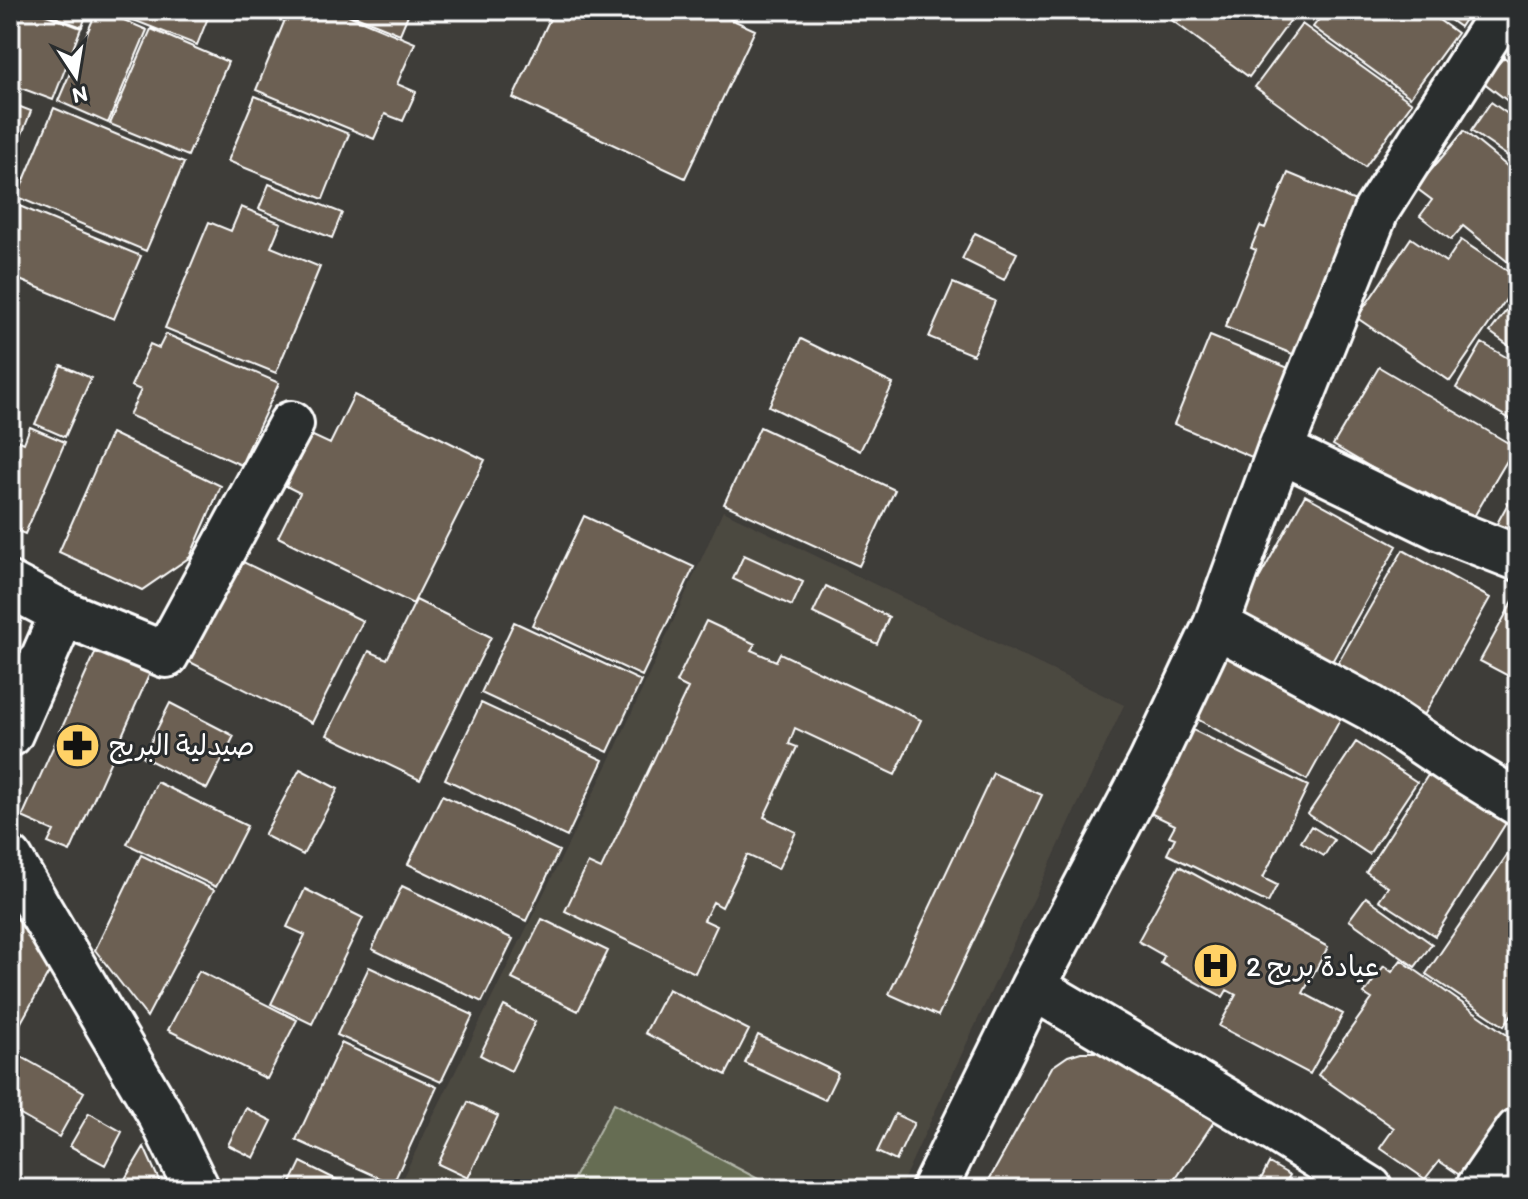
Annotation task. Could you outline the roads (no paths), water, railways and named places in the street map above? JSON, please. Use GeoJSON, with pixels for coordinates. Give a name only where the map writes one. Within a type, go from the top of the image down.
{"type":"FeatureCollection","features":[{"type":"Feature","properties":{"kind":"street"},"geometry":{"type":"LineString","coordinates":[[934,1189],[1033,987],[1151,763],[1216,625],[1280,450],[1376,211],[1504,10]]}},
{"type":"Feature","properties":{"kind":"street"},"geometry":{"type":"LineString","coordinates":[[10,585],[63,613],[166,655],[291,424]]}},
{"type":"Feature","properties":{"kind":"street"},"geometry":{"type":"LineString","coordinates":[[1280,450],[1441,528],[1518,558]]}},
{"type":"Feature","properties":{"kind":"street"},"geometry":{"type":"LineString","coordinates":[[10,734],[63,613]]}},
{"type":"Feature","properties":{"kind":"street"},"geometry":{"type":"LineString","coordinates":[[1216,625],[1371,708],[1518,803]]}},
{"type":"Feature","properties":{"kind":"street"},"geometry":{"type":"LineString","coordinates":[[10,859],[160,1114],[197,1189]]}},
{"type":"Feature","properties":{"kind":"street"},"geometry":{"type":"LineString","coordinates":[[1033,987],[1370,1189]]}},
{"type":"Feature","properties":{"kind":"street"},"geometry":{"type":"LineString","coordinates":[[1478,1189],[1518,1131]]}},
{"type":"Feature","properties":{"kind":"place","name":"صيدلية البريج"},"geometry":{"type":"Point","coordinates":[78,745]}},
{"type":"Feature","properties":{"kind":"place","name":"عيادة بريج 2"},"geometry":{"type":"Point","coordinates":[1215,966]}}]}
